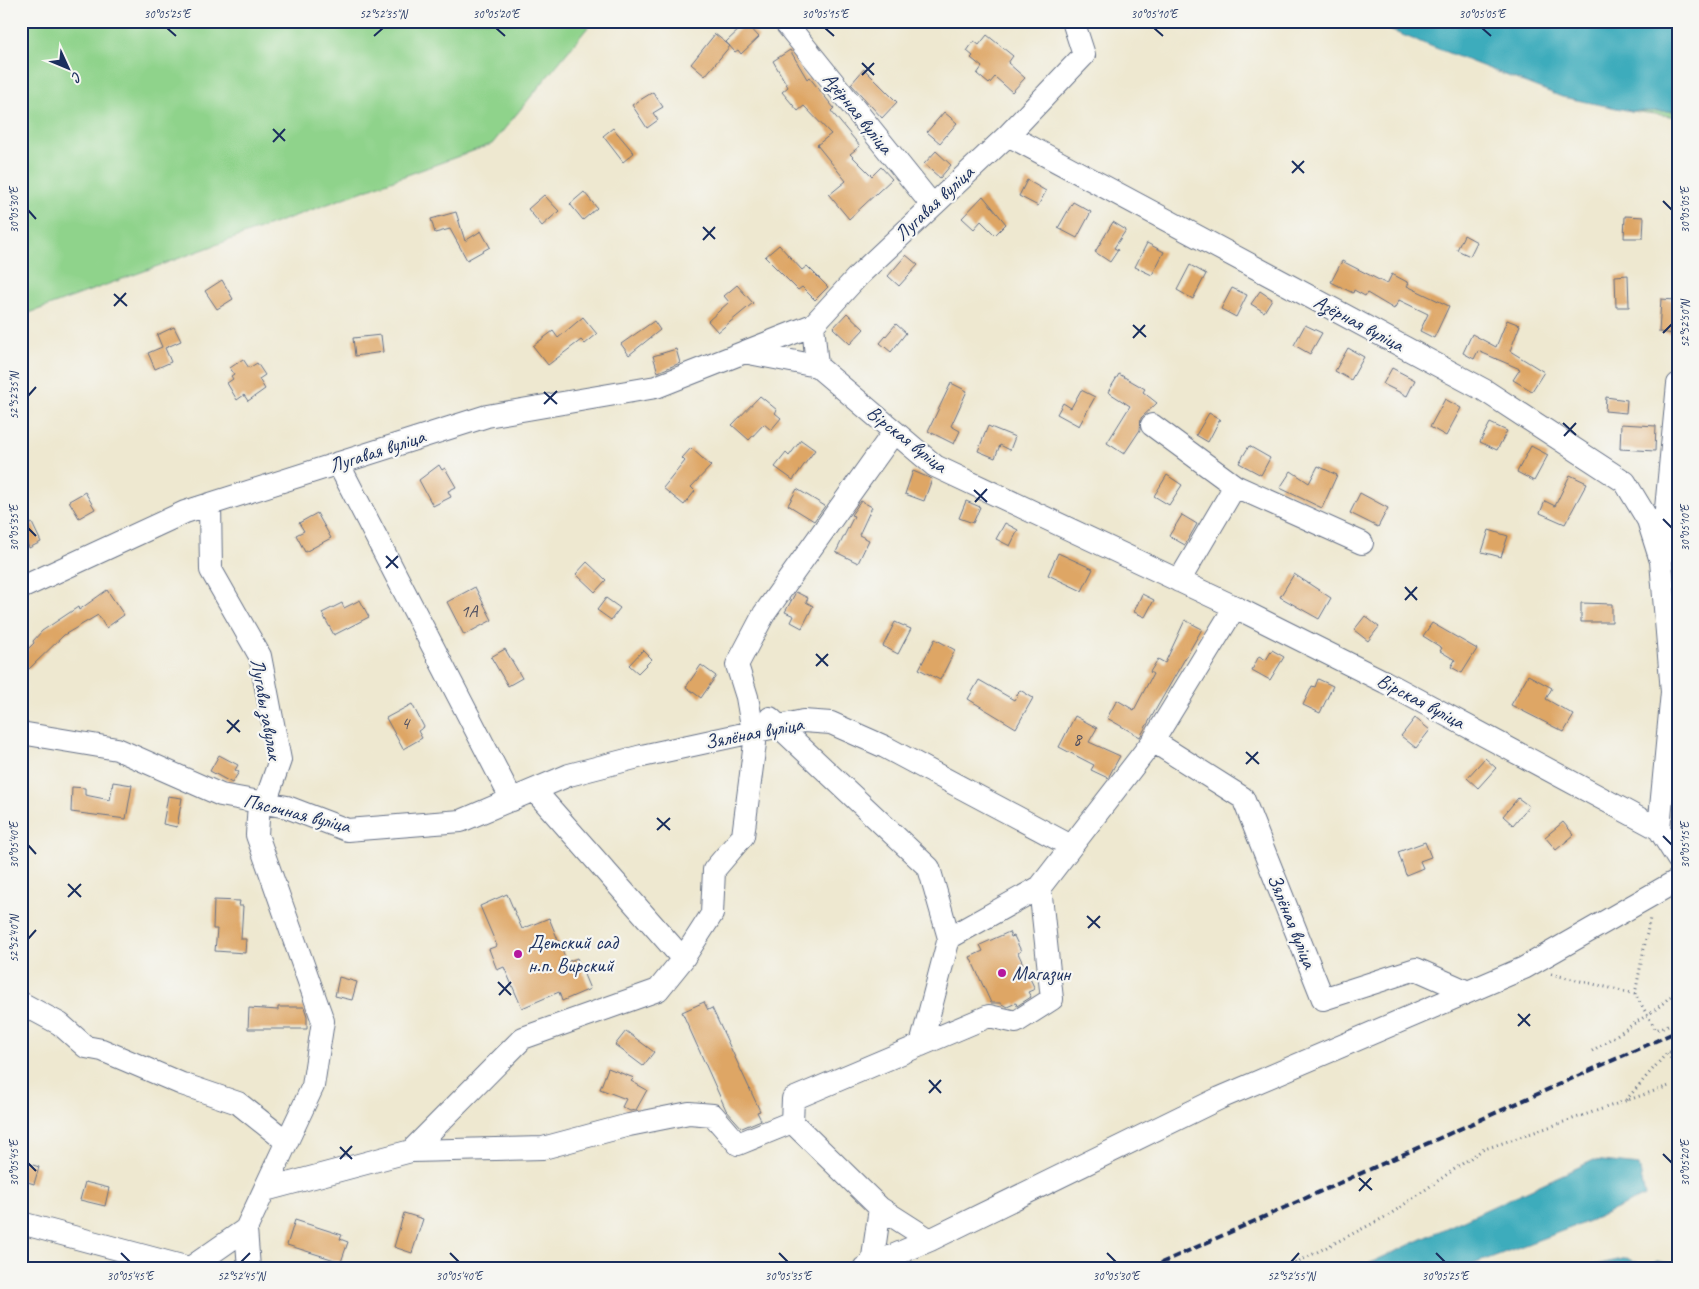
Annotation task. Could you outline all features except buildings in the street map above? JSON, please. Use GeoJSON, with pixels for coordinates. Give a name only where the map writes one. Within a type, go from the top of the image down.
{"type":"FeatureCollection","features":[{"type":"Feature","properties":{"kind":"street","name":"Азёрная вуліца"},"geometry":{"type":"LineString","coordinates":[[784,21],[932,205]]}},
{"type":"Feature","properties":{"kind":"street","name":"Лугавая вуліца"},"geometry":{"type":"LineString","coordinates":[[21,588],[185,512],[487,416],[656,387],[813,325],[859,275],[1008,135],[1084,55],[1073,21]]}},
{"type":"Feature","properties":{"kind":"street","name":"Азёрная вуліца"},"geometry":{"type":"LineString","coordinates":[[1008,135],[1484,390],[1625,482],[1648,520],[1661,561]]}},
{"type":"Feature","properties":{"kind":"street"},"geometry":{"type":"LineString","coordinates":[[744,352],[816,366],[813,325]]}},
{"type":"Feature","properties":{"kind":"street","name":"Вірская вуліца"},"geometry":{"type":"LineString","coordinates":[[816,366],[935,466],[1235,607],[1385,682],[1659,829]]}},
{"type":"Feature","properties":{"kind":"street","name":"Азёрная вуліца"},"geometry":{"type":"LineString","coordinates":[[1659,829],[1672,692],[1661,561],[1678,384]]}},
{"type":"Feature","properties":{"kind":"street"},"geometry":{"type":"LineString","coordinates":[[1152,425],[1235,486],[1362,543]]}},
{"type":"Feature","properties":{"kind":"street"},"geometry":{"type":"LineString","coordinates":[[411,1151],[523,1038],[658,990],[683,958],[712,914],[714,870],[743,836],[755,743],[747,697],[737,665],[764,614],[894,432]]}},
{"type":"Feature","properties":{"kind":"street"},"geometry":{"type":"LineString","coordinates":[[338,463],[512,800]]}},
{"type":"Feature","properties":{"kind":"street"},"geometry":{"type":"LineString","coordinates":[[1179,581],[1235,486]]}},
{"type":"Feature","properties":{"kind":"street","name":"Лугавы завулак"},"geometry":{"type":"LineString","coordinates":[[210,504],[211,570],[260,656],[280,760],[262,802],[258,835],[323,1021],[314,1086],[246,1229]]}},
{"type":"Feature","properties":{"kind":"street"},"geometry":{"type":"LineString","coordinates":[[949,938],[1040,887],[1153,741],[1235,607]]}},
{"type":"Feature","properties":{"kind":"street"},"geometry":{"type":"LineString","coordinates":[[747,697],[929,868],[949,938],[921,1045]]}},
{"type":"Feature","properties":{"kind":"street","name":"Зялёная вуліца"},"geometry":{"type":"LineString","coordinates":[[535,791],[569,775],[642,756],[803,721],[831,723],[885,747],[1072,846]]}},
{"type":"Feature","properties":{"kind":"street","name":"Пясочная вуліца"},"geometry":{"type":"LineString","coordinates":[[21,733],[117,748],[221,795],[287,806],[347,830],[461,821],[535,791]]}},
{"type":"Feature","properties":{"kind":"street","name":"Зялёная вуліца"},"geometry":{"type":"LineString","coordinates":[[1153,741],[1243,798],[1323,1000],[1416,969],[1468,992]]}},
{"type":"Feature","properties":{"kind":"street"},"geometry":{"type":"LineString","coordinates":[[535,791],[683,958]]}},
{"type":"Feature","properties":{"kind":"street"},"geometry":{"type":"LineString","coordinates":[[1659,829],[1678,859]]}},
{"type":"Feature","properties":{"kind":"street"},"geometry":{"type":"LineString","coordinates":[[868,1266],[930,1240],[1220,1098],[1524,968],[1678,880]]}},
{"type":"Feature","properties":{"kind":"street"},"geometry":{"type":"LineString","coordinates":[[930,1240],[880,1208],[792,1122],[793,1098],[989,1016],[1016,1022],[1052,999],[1040,887]]}},
{"type":"Feature","properties":{"kind":"street"},"geometry":{"type":"LineString","coordinates":[[21,1003],[60,1024],[86,1047],[102,1050],[182,1084],[238,1103],[287,1142]]}},
{"type":"Feature","properties":{"kind":"street"},"geometry":{"type":"LineString","coordinates":[[265,1190],[411,1151],[543,1148],[630,1125],[689,1113],[713,1115],[738,1144],[792,1122]]}},
{"type":"Feature","properties":{"kind":"street"},"geometry":{"type":"LineString","coordinates":[[868,1266],[880,1208]]}},
{"type":"Feature","properties":{"kind":"street"},"geometry":{"type":"LineString","coordinates":[[21,1223],[189,1268],[246,1229],[249,1268]]}},
{"type":"Feature","properties":{"kind":"path"},"geometry":{"type":"LineString","coordinates":[[1655,893],[1635,994],[1656,1030],[1678,1021]]}},
{"type":"Feature","properties":{"kind":"path"},"geometry":{"type":"LineString","coordinates":[[1524,968],[1635,994]]}},
{"type":"Feature","properties":{"kind":"path"},"geometry":{"type":"LineString","coordinates":[[1592,1051],[1647,1015],[1678,990]]}},
{"type":"Feature","properties":{"kind":"path"},"geometry":{"type":"LineString","coordinates":[[1625,1100],[1668,1053],[1678,1048]]}},
{"type":"Feature","properties":{"kind":"path"},"geometry":{"type":"LineString","coordinates":[[1668,1053],[1678,1072]]}},
{"type":"Feature","properties":{"kind":"path"},"geometry":{"type":"LineString","coordinates":[[1286,1268],[1389,1215],[1482,1150],[1669,1086]]}},
{"type":"Feature","properties":{"kind":"green space"},"geometry":{"type":"Polygon","coordinates":[[[21,21],[593,21],[492,144],[21,316],[21,21]]]}},
{"type":"Feature","properties":{"kind":"green space"},"geometry":{"type":"Polygon","coordinates":[[[1631,111],[1678,111],[1678,117],[1631,111]]]}},
{"type":"Feature","properties":{"kind":"water"},"geometry":{"type":"Polygon","coordinates":[[[1366,21],[1678,21],[1678,111],[1631,111],[1562,97],[1366,21]]]}},
{"type":"Feature","properties":{"kind":"water"},"geometry":{"type":"Polygon","coordinates":[[[1594,1160],[1639,1165],[1645,1196],[1589,1221],[1463,1268],[1359,1268],[1594,1160]]]}},
{"type":"Feature","properties":{"kind":"water"},"geometry":{"type":"Polygon","coordinates":[[[1627,1258],[1647,1267],[1657,1261],[1677,1265],[1678,1268],[1582,1268],[1627,1258]]]}},
{"type":"Feature","properties":{"kind":"railway"},"geometry":{"type":"LineString","coordinates":[[1150,1268],[1678,1031]]}},
{"type":"Feature","properties":{"kind":"place","name":"Детский сад н.п. Вирский"},"geometry":{"type":"Point","coordinates":[518,954]}},
{"type":"Feature","properties":{"kind":"place","name":"Магазин"},"geometry":{"type":"Point","coordinates":[1002,973]}}]}
